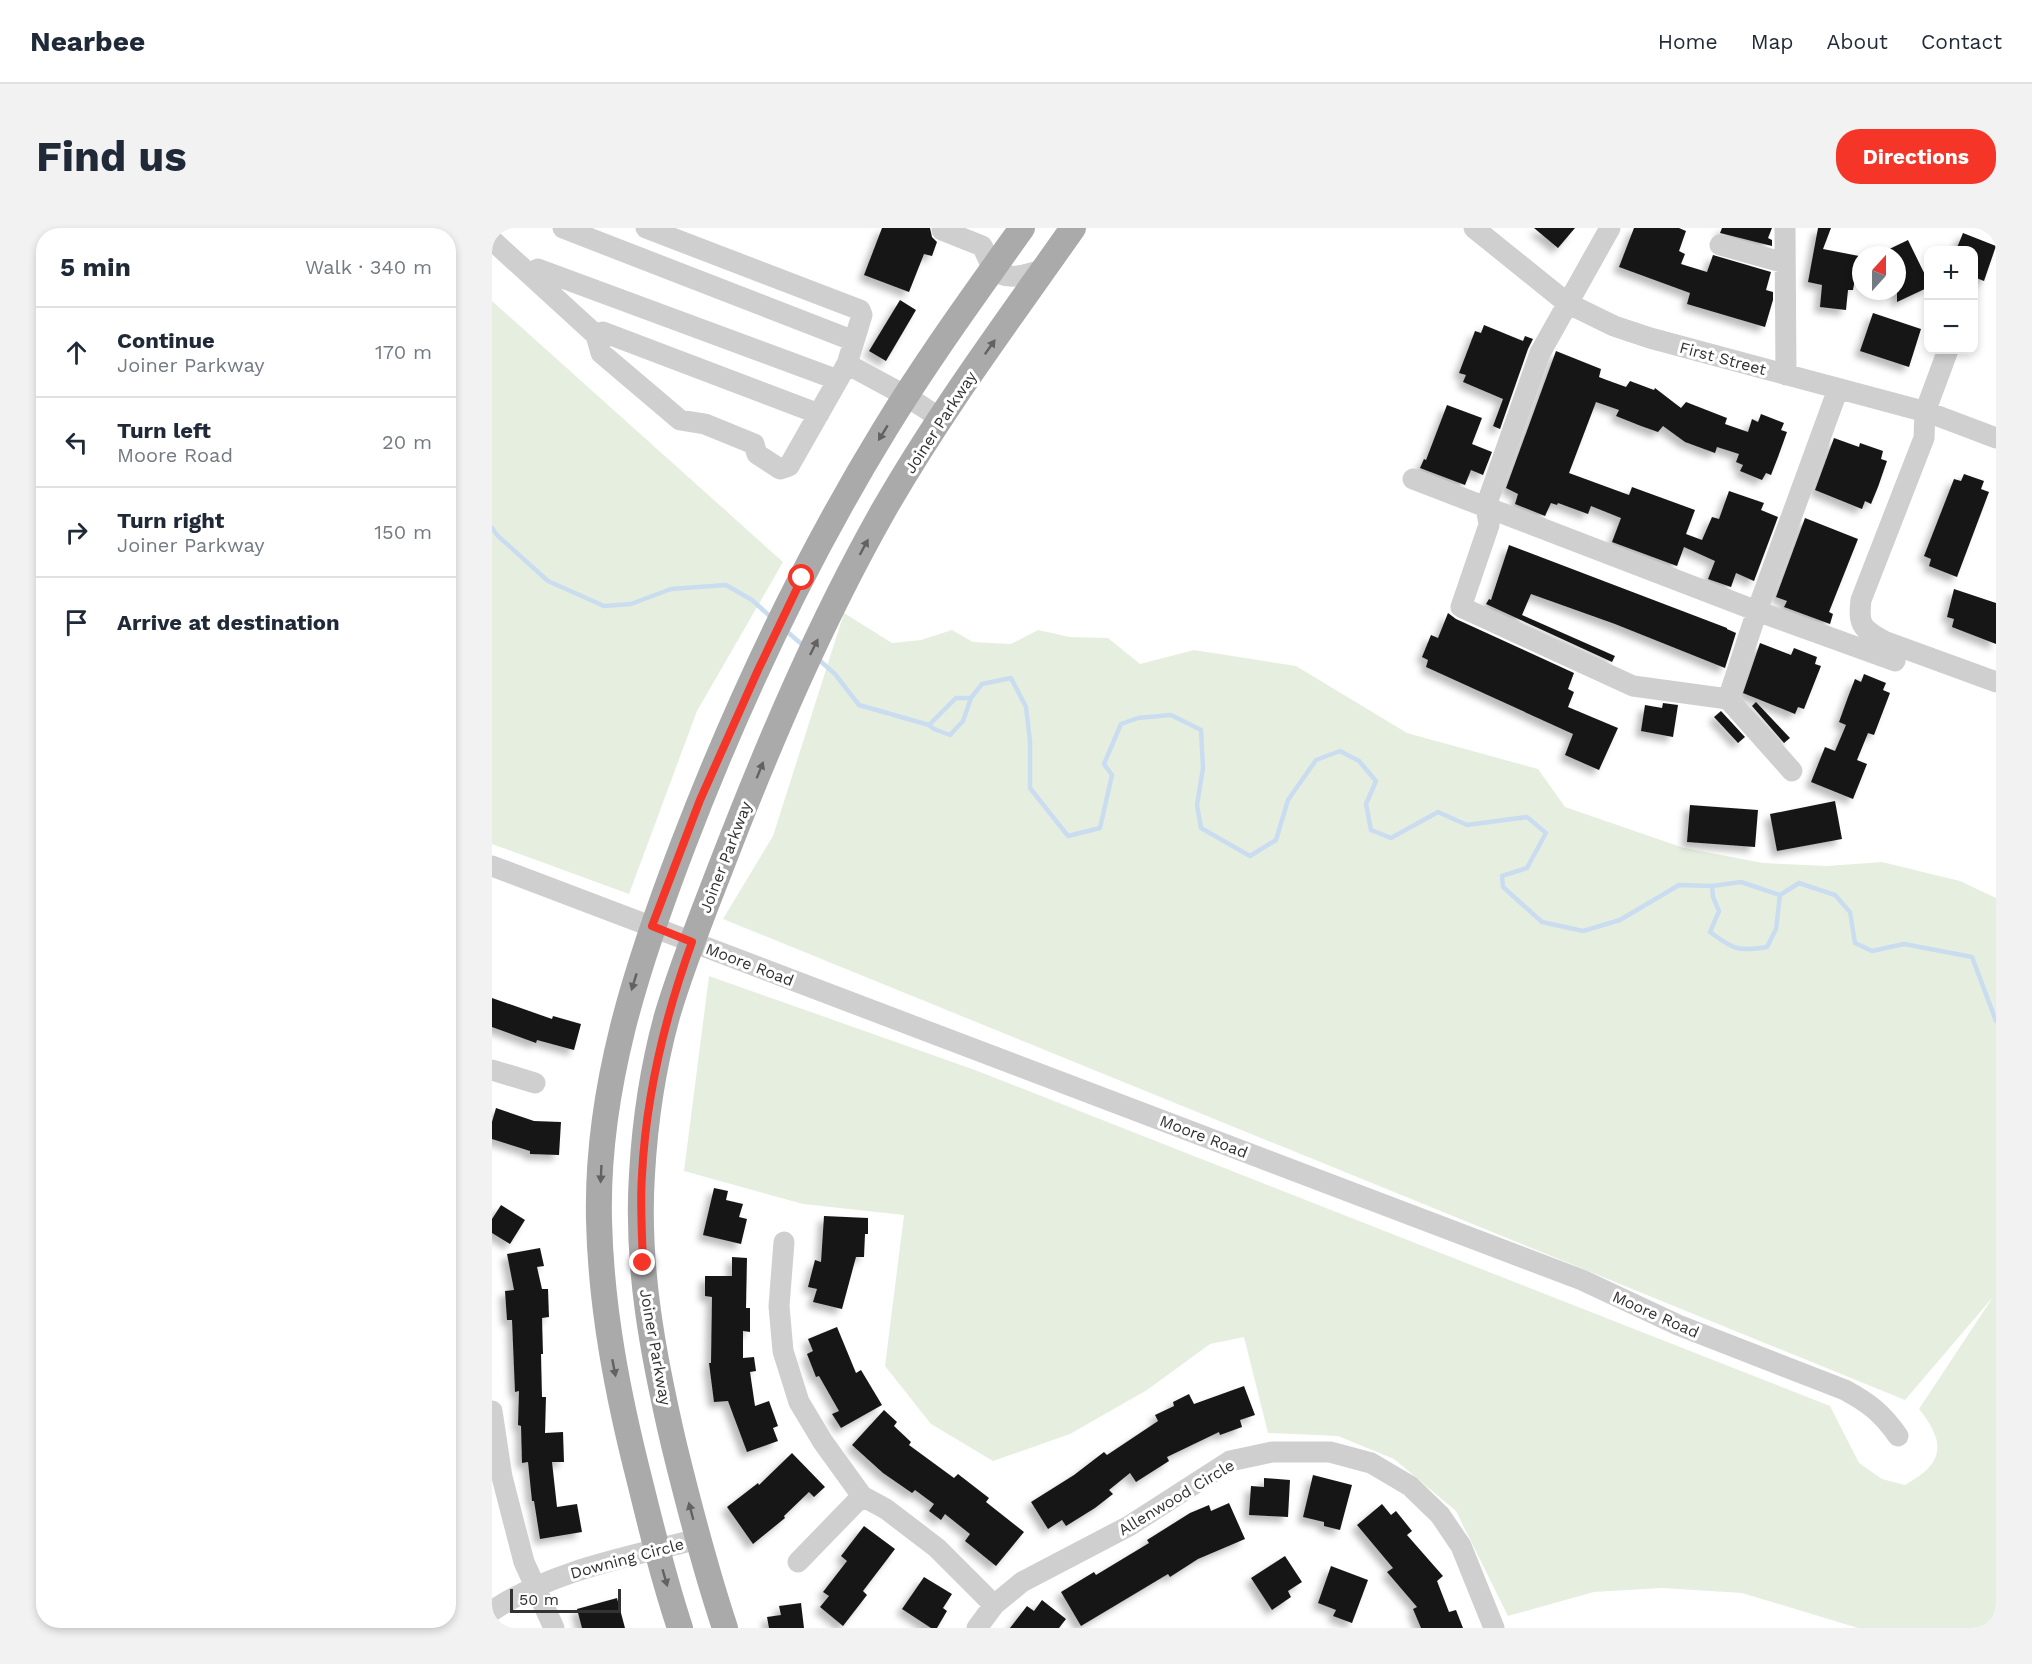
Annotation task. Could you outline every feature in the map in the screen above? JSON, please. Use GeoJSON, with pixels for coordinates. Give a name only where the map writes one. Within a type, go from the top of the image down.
{"type":"FeatureCollection","features":[{"type":"Feature","properties":{"kind":"main road"},"geometry":{"type":"LineString","coordinates":[[680,1628],[657,1550],[621,1407],[612,1357],[601,1264],[599,1217],[604,1133],[613,1068],[628,1003],[652,926],[700,800],[802,578],[848,493],[906,396],[1022,228]]}},
{"type":"Feature","properties":{"kind":"main road","name":"Joiner Parkway"},"geometry":{"type":"LineString","coordinates":[[725,1628],[698,1539],[653,1353],[647,1311],[641,1218],[642,1175],[652,1086],[667,1017],[692,942],[741,814],[791,695],[837,599],[882,513],[940,418],[1073,228]]}},
{"type":"Feature","properties":{"kind":"street"},"geometry":{"type":"LineString","coordinates":[[563,228],[854,340]]}},
{"type":"Feature","properties":{"kind":"street"},"geometry":{"type":"LineString","coordinates":[[492,240],[596,335],[601,353],[680,420],[705,424],[754,444],[757,454],[780,469],[789,466],[843,372],[862,315],[860,310],[646,228]]}},
{"type":"Feature","properties":{"kind":"street","name":"First Street"},"geometry":{"type":"LineString","coordinates":[[1474,228],[1568,303],[1614,326],[1650,338],[1925,412],[1996,438]]}},
{"type":"Feature","properties":{"kind":"street"},"geometry":{"type":"LineString","coordinates":[[1610,228],[1540,353],[1486,506],[1489,525],[1461,607],[1633,687],[1728,699],[1792,771]]}},
{"type":"Feature","properties":{"kind":"street"},"geometry":{"type":"LineString","coordinates":[[1785,228],[1786,375]]}},
{"type":"Feature","properties":{"kind":"street"},"geometry":{"type":"LineString","coordinates":[[942,230],[982,246],[994,268],[1003,274],[1020,276],[1044,269]]}},
{"type":"Feature","properties":{"kind":"street"},"geometry":{"type":"LineString","coordinates":[[1720,245],[1785,263]]}},
{"type":"Feature","properties":{"kind":"street"},"geometry":{"type":"LineString","coordinates":[[529,273],[538,269],[843,372],[906,396],[940,418]]}},
{"type":"Feature","properties":{"kind":"street"},"geometry":{"type":"LineString","coordinates":[[596,335],[603,332],[819,414]]}},
{"type":"Feature","properties":{"kind":"street"},"geometry":{"type":"LineString","coordinates":[[1947,354],[1925,412],[1924,438],[1862,600],[1859,616],[1867,631],[1884,641],[1996,682]]}},
{"type":"Feature","properties":{"kind":"street"},"geometry":{"type":"LineString","coordinates":[[1728,699],[1757,611],[1838,389]]}},
{"type":"Feature","properties":{"kind":"street"},"geometry":{"type":"LineString","coordinates":[[1413,479],[1757,611],[1895,661]]}},
{"type":"Feature","properties":{"kind":"street","name":"Moore Road"},"geometry":{"type":"LineString","coordinates":[[492,866],[1582,1280],[1678,1325],[1845,1390],[1868,1403],[1886,1418],[1898,1436]]}},
{"type":"Feature","properties":{"kind":"street"},"geometry":{"type":"LineString","coordinates":[[492,1070],[535,1083]]}},
{"type":"Feature","properties":{"kind":"street"},"geometry":{"type":"LineString","coordinates":[[784,1242],[779,1305],[783,1351],[799,1401],[823,1442],[862,1496],[886,1509],[936,1548],[994,1605]]}},
{"type":"Feature","properties":{"kind":"street"},"geometry":{"type":"LineString","coordinates":[[492,1411],[502,1477],[524,1562],[554,1628]]}},
{"type":"Feature","properties":{"kind":"street","name":"Allenwood Circle"},"geometry":{"type":"LineString","coordinates":[[977,1628],[994,1605],[1022,1582],[1128,1526],[1230,1461],[1272,1452],[1330,1452],[1371,1463],[1410,1486],[1440,1515],[1461,1546],[1494,1628]]}},
{"type":"Feature","properties":{"kind":"street"},"geometry":{"type":"LineString","coordinates":[[798,1562],[862,1496]]}},
{"type":"Feature","properties":{"kind":"street","name":"Downing Circle"},"geometry":{"type":"LineString","coordinates":[[492,1611],[535,1587],[568,1574],[698,1539]]}},
{"type":"Feature","properties":{"kind":"green space"},"geometry":{"type":"Polygon","coordinates":[[[492,301],[783,562],[697,711],[629,894],[492,844],[492,301]]]}},
{"type":"Feature","properties":{"kind":"green space"},"geometry":{"type":"Polygon","coordinates":[[[844,613],[892,643],[921,640],[952,630],[973,642],[1011,644],[1038,630],[1070,637],[1108,638],[1140,664],[1194,650],[1296,666],[1407,733],[1538,769],[1565,807],[1684,848],[1763,863],[1827,866],[1882,862],[1960,881],[1996,898],[1996,1628],[1858,1628],[1742,1593],[1662,1588],[1594,1592],[1508,1616],[1456,1511],[1394,1459],[1338,1436],[1268,1433],[1244,1337],[1210,1344],[1147,1390],[1070,1434],[993,1461],[931,1424],[885,1366],[904,1215],[803,1204],[684,1171],[709,976],[975,1070],[1830,1406],[1859,1463],[1882,1479],[1905,1485],[1928,1469],[1937,1452],[1934,1432],[1919,1409],[1993,1297],[1905,1400],[723,919],[773,836],[844,613]]]}},
{"type":"Feature","properties":{"kind":"building"},"geometry":{"type":"Polygon","coordinates":[[[882,228],[930,228],[932,237],[937,242],[932,256],[924,254],[909,292],[864,275],[882,228]]]}},
{"type":"Feature","properties":{"kind":"building"},"geometry":{"type":"Polygon","coordinates":[[[1534,228],[1575,228],[1558,248],[1534,228]]]}},
{"type":"Feature","properties":{"kind":"building"},"geometry":{"type":"Polygon","coordinates":[[[1634,228],[1679,228],[1686,231],[1679,251],[1685,254],[1681,264],[1707,272],[1713,255],[1771,272],[1766,290],[1773,292],[1773,300],[1765,327],[1687,304],[1690,293],[1619,267],[1634,228]]]}},
{"type":"Feature","properties":{"kind":"building"},"geometry":{"type":"Polygon","coordinates":[[[1722,228],[1772,228],[1768,238],[1772,240],[1772,246],[1720,233],[1722,228]]]}},
{"type":"Feature","properties":{"kind":"building"},"geometry":{"type":"Polygon","coordinates":[[[1818,228],[1831,228],[1823,249],[1852,255],[1852,290],[1848,290],[1846,310],[1820,307],[1822,285],[1808,282],[1818,228]]]}},
{"type":"Feature","properties":{"kind":"building"},"geometry":{"type":"Polygon","coordinates":[[[1963,233],[1996,246],[1984,281],[1978,279],[1978,246],[1958,246],[1963,233]]]}},
{"type":"Feature","properties":{"kind":"building"},"geometry":{"type":"Polygon","coordinates":[[[1908,240],[1924,273],[1924,289],[1906,298],[1906,246],[1896,246],[1908,240]]]}},
{"type":"Feature","properties":{"kind":"building"},"geometry":{"type":"Polygon","coordinates":[[[900,300],[916,310],[886,361],[869,351],[900,300]]]}},
{"type":"Feature","properties":{"kind":"building"},"geometry":{"type":"Polygon","coordinates":[[[1873,313],[1921,329],[1909,367],[1860,351],[1873,313]]]}},
{"type":"Feature","properties":{"kind":"building"},"geometry":{"type":"Polygon","coordinates":[[[1484,325],[1523,341],[1525,336],[1533,339],[1500,429],[1493,426],[1503,399],[1463,382],[1466,375],[1459,373],[1475,331],[1481,333],[1484,325]]]}},
{"type":"Feature","properties":{"kind":"building"},"geometry":{"type":"Polygon","coordinates":[[[1556,351],[1601,369],[1599,377],[1626,387],[1630,381],[1654,390],[1655,388],[1681,408],[1686,402],[1727,418],[1725,424],[1748,432],[1752,419],[1758,422],[1761,414],[1784,423],[1781,430],[1787,432],[1778,457],[1771,475],[1766,473],[1762,480],[1740,471],[1743,465],[1736,462],[1739,454],[1717,447],[1715,453],[1685,442],[1663,426],[1658,432],[1616,416],[1619,410],[1596,402],[1569,473],[1629,495],[1632,487],[1695,510],[1686,534],[1702,540],[1712,517],[1719,519],[1729,491],[1764,503],[1761,510],[1778,517],[1754,581],[1736,573],[1731,587],[1708,579],[1715,561],[1684,547],[1677,566],[1612,542],[1621,518],[1591,506],[1588,514],[1558,503],[1557,505],[1551,503],[1545,516],[1515,504],[1518,494],[1506,488],[1556,351]]]}},
{"type":"Feature","properties":{"kind":"building"},"geometry":{"type":"Polygon","coordinates":[[[1447,405],[1482,418],[1472,444],[1492,452],[1483,475],[1471,470],[1465,485],[1420,468],[1424,459],[1426,460],[1447,405]]]}},
{"type":"Feature","properties":{"kind":"building"},"geometry":{"type":"Polygon","coordinates":[[[1834,438],[1859,447],[1860,443],[1883,451],[1881,459],[1887,461],[1871,504],[1865,501],[1862,509],[1815,490],[1834,438]]]}},
{"type":"Feature","properties":{"kind":"building"},"geometry":{"type":"Polygon","coordinates":[[[1964,474],[1984,481],[1981,489],[1989,492],[1957,577],[1929,566],[1931,559],[1924,556],[1954,479],[1961,481],[1964,474]]]}},
{"type":"Feature","properties":{"kind":"building"},"geometry":{"type":"Polygon","coordinates":[[[1805,518],[1858,539],[1829,612],[1833,614],[1830,624],[1784,607],[1787,601],[1776,597],[1805,518]]]}},
{"type":"Feature","properties":{"kind":"building"},"geometry":{"type":"Polygon","coordinates":[[[1509,545],[1736,633],[1725,668],[1615,624],[1531,594],[1522,615],[1615,656],[1612,662],[1486,604],[1489,599],[1491,600],[1509,545]]]}},
{"type":"Feature","properties":{"kind":"building"},"geometry":{"type":"Polygon","coordinates":[[[1954,589],[1996,603],[1996,644],[1952,627],[1954,619],[1947,617],[1954,589]]]}},
{"type":"Feature","properties":{"kind":"building"},"geometry":{"type":"Polygon","coordinates":[[[1448,613],[1456,619],[1574,673],[1568,689],[1574,692],[1568,707],[1618,728],[1599,770],[1565,755],[1573,734],[1426,667],[1428,660],[1422,657],[1431,635],[1438,638],[1448,613]]]}},
{"type":"Feature","properties":{"kind":"building"},"geometry":{"type":"Polygon","coordinates":[[[1760,643],[1791,655],[1794,648],[1817,657],[1815,664],[1821,666],[1804,709],[1798,707],[1795,714],[1743,693],[1760,643]]]}},
{"type":"Feature","properties":{"kind":"building"},"geometry":{"type":"Polygon","coordinates":[[[1864,674],[1886,683],[1883,690],[1890,693],[1874,735],[1868,733],[1857,760],[1867,764],[1853,799],[1811,782],[1825,747],[1835,751],[1846,725],[1839,722],[1848,697],[1855,679],[1861,682],[1864,674]]]}},
{"type":"Feature","properties":{"kind":"building"},"geometry":{"type":"Polygon","coordinates":[[[1756,702],[1790,738],[1784,743],[1752,706],[1756,702]]]}},
{"type":"Feature","properties":{"kind":"building"},"geometry":{"type":"Polygon","coordinates":[[[1663,703],[1678,705],[1673,737],[1641,731],[1645,705],[1662,708],[1663,703]]]}},
{"type":"Feature","properties":{"kind":"building"},"geometry":{"type":"Polygon","coordinates":[[[1721,711],[1745,737],[1738,743],[1714,717],[1721,711]]]}},
{"type":"Feature","properties":{"kind":"building"},"geometry":{"type":"Polygon","coordinates":[[[1835,801],[1842,839],[1777,851],[1770,814],[1835,801]]]}},
{"type":"Feature","properties":{"kind":"building"},"geometry":{"type":"Polygon","coordinates":[[[1690,805],[1758,810],[1755,847],[1687,842],[1690,805]]]}},
{"type":"Feature","properties":{"kind":"building"},"geometry":{"type":"Polygon","coordinates":[[[492,998],[552,1019],[553,1016],[581,1024],[574,1050],[537,1040],[536,1043],[492,1027],[492,998]]]}},
{"type":"Feature","properties":{"kind":"building"},"geometry":{"type":"Polygon","coordinates":[[[496,1108],[534,1121],[561,1122],[559,1155],[530,1154],[530,1151],[492,1139],[492,1122],[496,1108]]]}},
{"type":"Feature","properties":{"kind":"building"},"geometry":{"type":"Polygon","coordinates":[[[714,1188],[728,1191],[726,1200],[743,1204],[739,1217],[747,1219],[741,1244],[703,1235],[714,1188]]]}},
{"type":"Feature","properties":{"kind":"building"},"geometry":{"type":"Polygon","coordinates":[[[501,1205],[525,1220],[510,1244],[492,1233],[492,1219],[501,1205]]]}},
{"type":"Feature","properties":{"kind":"building"},"geometry":{"type":"Polygon","coordinates":[[[824,1216],[868,1218],[864,1257],[856,1257],[842,1309],[813,1302],[817,1289],[808,1287],[815,1260],[821,1262],[824,1216]]]}},
{"type":"Feature","properties":{"kind":"building"},"geometry":{"type":"Polygon","coordinates":[[[540,1248],[544,1266],[537,1267],[542,1289],[548,1289],[549,1317],[542,1318],[542,1397],[546,1397],[545,1433],[563,1432],[564,1462],[552,1462],[557,1507],[577,1504],[582,1532],[540,1539],[534,1501],[532,1501],[528,1462],[522,1463],[521,1426],[518,1425],[519,1391],[515,1392],[512,1320],[507,1320],[505,1291],[514,1290],[507,1254],[540,1248]]]}},
{"type":"Feature","properties":{"kind":"building"},"geometry":{"type":"Polygon","coordinates":[[[732,1257],[747,1258],[746,1308],[750,1308],[750,1332],[743,1331],[743,1358],[754,1357],[756,1371],[750,1372],[755,1406],[769,1401],[778,1426],[773,1428],[778,1441],[747,1452],[728,1401],[714,1402],[709,1363],[711,1363],[712,1297],[705,1296],[705,1276],[732,1276],[732,1257]]]}},
{"type":"Feature","properties":{"kind":"building"},"geometry":{"type":"Polygon","coordinates":[[[837,1327],[856,1373],[861,1370],[882,1405],[841,1428],[832,1414],[839,1411],[819,1376],[816,1377],[807,1354],[813,1351],[808,1339],[837,1327]]]}},
{"type":"Feature","properties":{"kind":"building"},"geometry":{"type":"Polygon","coordinates":[[[1244,1386],[1255,1415],[1240,1420],[1242,1427],[1220,1435],[1219,1432],[1167,1457],[1169,1461],[1136,1482],[1130,1473],[1109,1490],[1113,1494],[1095,1508],[1066,1526],[1062,1520],[1048,1529],[1031,1502],[1074,1475],[1104,1452],[1107,1455],[1158,1421],[1155,1415],[1174,1406],[1173,1402],[1189,1394],[1194,1404],[1244,1386]]]}},
{"type":"Feature","properties":{"kind":"building"},"geometry":{"type":"Polygon","coordinates":[[[884,1410],[897,1422],[894,1426],[911,1442],[909,1445],[954,1478],[958,1474],[989,1498],[986,1502],[1024,1532],[996,1566],[965,1541],[970,1534],[945,1514],[941,1520],[929,1511],[934,1504],[915,1490],[912,1493],[883,1473],[852,1445],[884,1410]]]}},
{"type":"Feature","properties":{"kind":"building"},"geometry":{"type":"Polygon","coordinates":[[[792,1453],[825,1487],[814,1497],[809,1492],[784,1516],[785,1518],[753,1544],[727,1507],[758,1483],[759,1485],[792,1453]]]}},
{"type":"Feature","properties":{"kind":"building"},"geometry":{"type":"Polygon","coordinates":[[[1313,1475],[1352,1485],[1340,1530],[1324,1526],[1324,1522],[1303,1517],[1313,1475]]]}},
{"type":"Feature","properties":{"kind":"building"},"geometry":{"type":"Polygon","coordinates":[[[1264,1478],[1290,1480],[1288,1517],[1249,1515],[1251,1486],[1264,1487],[1264,1478]]]}},
{"type":"Feature","properties":{"kind":"building"},"geometry":{"type":"Polygon","coordinates":[[[1229,1503],[1245,1539],[1198,1559],[1170,1577],[1168,1574],[1081,1626],[1061,1592],[1094,1572],[1096,1575],[1149,1543],[1147,1540],[1190,1513],[1209,1505],[1211,1511],[1229,1503]]]}},
{"type":"Feature","properties":{"kind":"building"},"geometry":{"type":"Polygon","coordinates":[[[1382,1504],[1391,1515],[1396,1511],[1412,1531],[1407,1535],[1443,1576],[1437,1581],[1449,1612],[1456,1610],[1463,1628],[1421,1628],[1413,1609],[1417,1607],[1387,1572],[1393,1568],[1357,1525],[1382,1504]]]}},
{"type":"Feature","properties":{"kind":"building"},"geometry":{"type":"Polygon","coordinates":[[[864,1526],[895,1549],[863,1591],[867,1595],[843,1626],[820,1607],[829,1596],[823,1592],[847,1561],[841,1556],[864,1526]]]}},
{"type":"Feature","properties":{"kind":"building"},"geometry":{"type":"Polygon","coordinates":[[[1285,1556],[1302,1582],[1288,1591],[1291,1597],[1272,1610],[1251,1578],[1285,1556]]]}},
{"type":"Feature","properties":{"kind":"building"},"geometry":{"type":"Polygon","coordinates":[[[1331,1566],[1368,1580],[1352,1623],[1333,1616],[1336,1610],[1318,1603],[1331,1566]]]}},
{"type":"Feature","properties":{"kind":"building"},"geometry":{"type":"Polygon","coordinates":[[[924,1577],[952,1594],[943,1608],[947,1611],[937,1628],[931,1628],[902,1609],[924,1577]]]}},
{"type":"Feature","properties":{"kind":"building"},"geometry":{"type":"Polygon","coordinates":[[[617,1598],[625,1628],[582,1628],[577,1609],[617,1598]]]}},
{"type":"Feature","properties":{"kind":"building"},"geometry":{"type":"Polygon","coordinates":[[[1042,1600],[1066,1619],[1059,1628],[1010,1628],[1027,1606],[1034,1611],[1042,1600]]]}},
{"type":"Feature","properties":{"kind":"building"},"geometry":{"type":"Polygon","coordinates":[[[801,1603],[804,1628],[769,1628],[767,1617],[781,1615],[779,1606],[801,1603]]]}},
{"type":"Feature","properties":{"kind":"waterway"},"geometry":{"type":"LineString","coordinates":[[492,528],[548,581],[604,606],[631,604],[671,589],[726,585],[752,600],[773,619]]}},
{"type":"Feature","properties":{"kind":"waterway"},"geometry":{"type":"LineString","coordinates":[[784,629],[805,647]]}},
{"type":"Feature","properties":{"kind":"waterway"},"geometry":{"type":"LineString","coordinates":[[818,659],[835,674],[859,705],[929,725],[956,698],[971,698],[982,684],[1011,678],[1026,707],[1030,741],[1030,788],[1068,836],[1100,828],[1112,775],[1104,764],[1121,724],[1138,718],[1171,715],[1201,730],[1203,768],[1197,805],[1201,828],[1250,856],[1276,840],[1288,800],[1316,760],[1340,751],[1359,761],[1376,781],[1366,804],[1371,830],[1391,838],[1438,812],[1467,825],[1527,817],[1546,833],[1527,868],[1502,876],[1503,887],[1542,922],[1583,931],[1620,920],[1679,885],[1712,886],[1741,882],[1780,895],[1799,883],[1835,895],[1850,912],[1855,943],[1872,951],[1904,944],[1972,957],[1996,1021]]}},
{"type":"Feature","properties":{"kind":"waterway"},"geometry":{"type":"LineString","coordinates":[[929,725],[950,735],[963,721],[971,698]]}},
{"type":"Feature","properties":{"kind":"waterway"},"geometry":{"type":"LineString","coordinates":[[1712,886],[1713,897],[1719,911],[1710,932],[1730,946],[1742,949],[1767,947],[1776,929],[1780,895]]}},
{"type":"Feature","properties":{"kind":"route"},"geometry":{"type":"LineString","coordinates":[[643,1263],[642,1175],[652,1086],[667,1017],[692,942],[652,926],[700,800],[802,578]]}}]}
